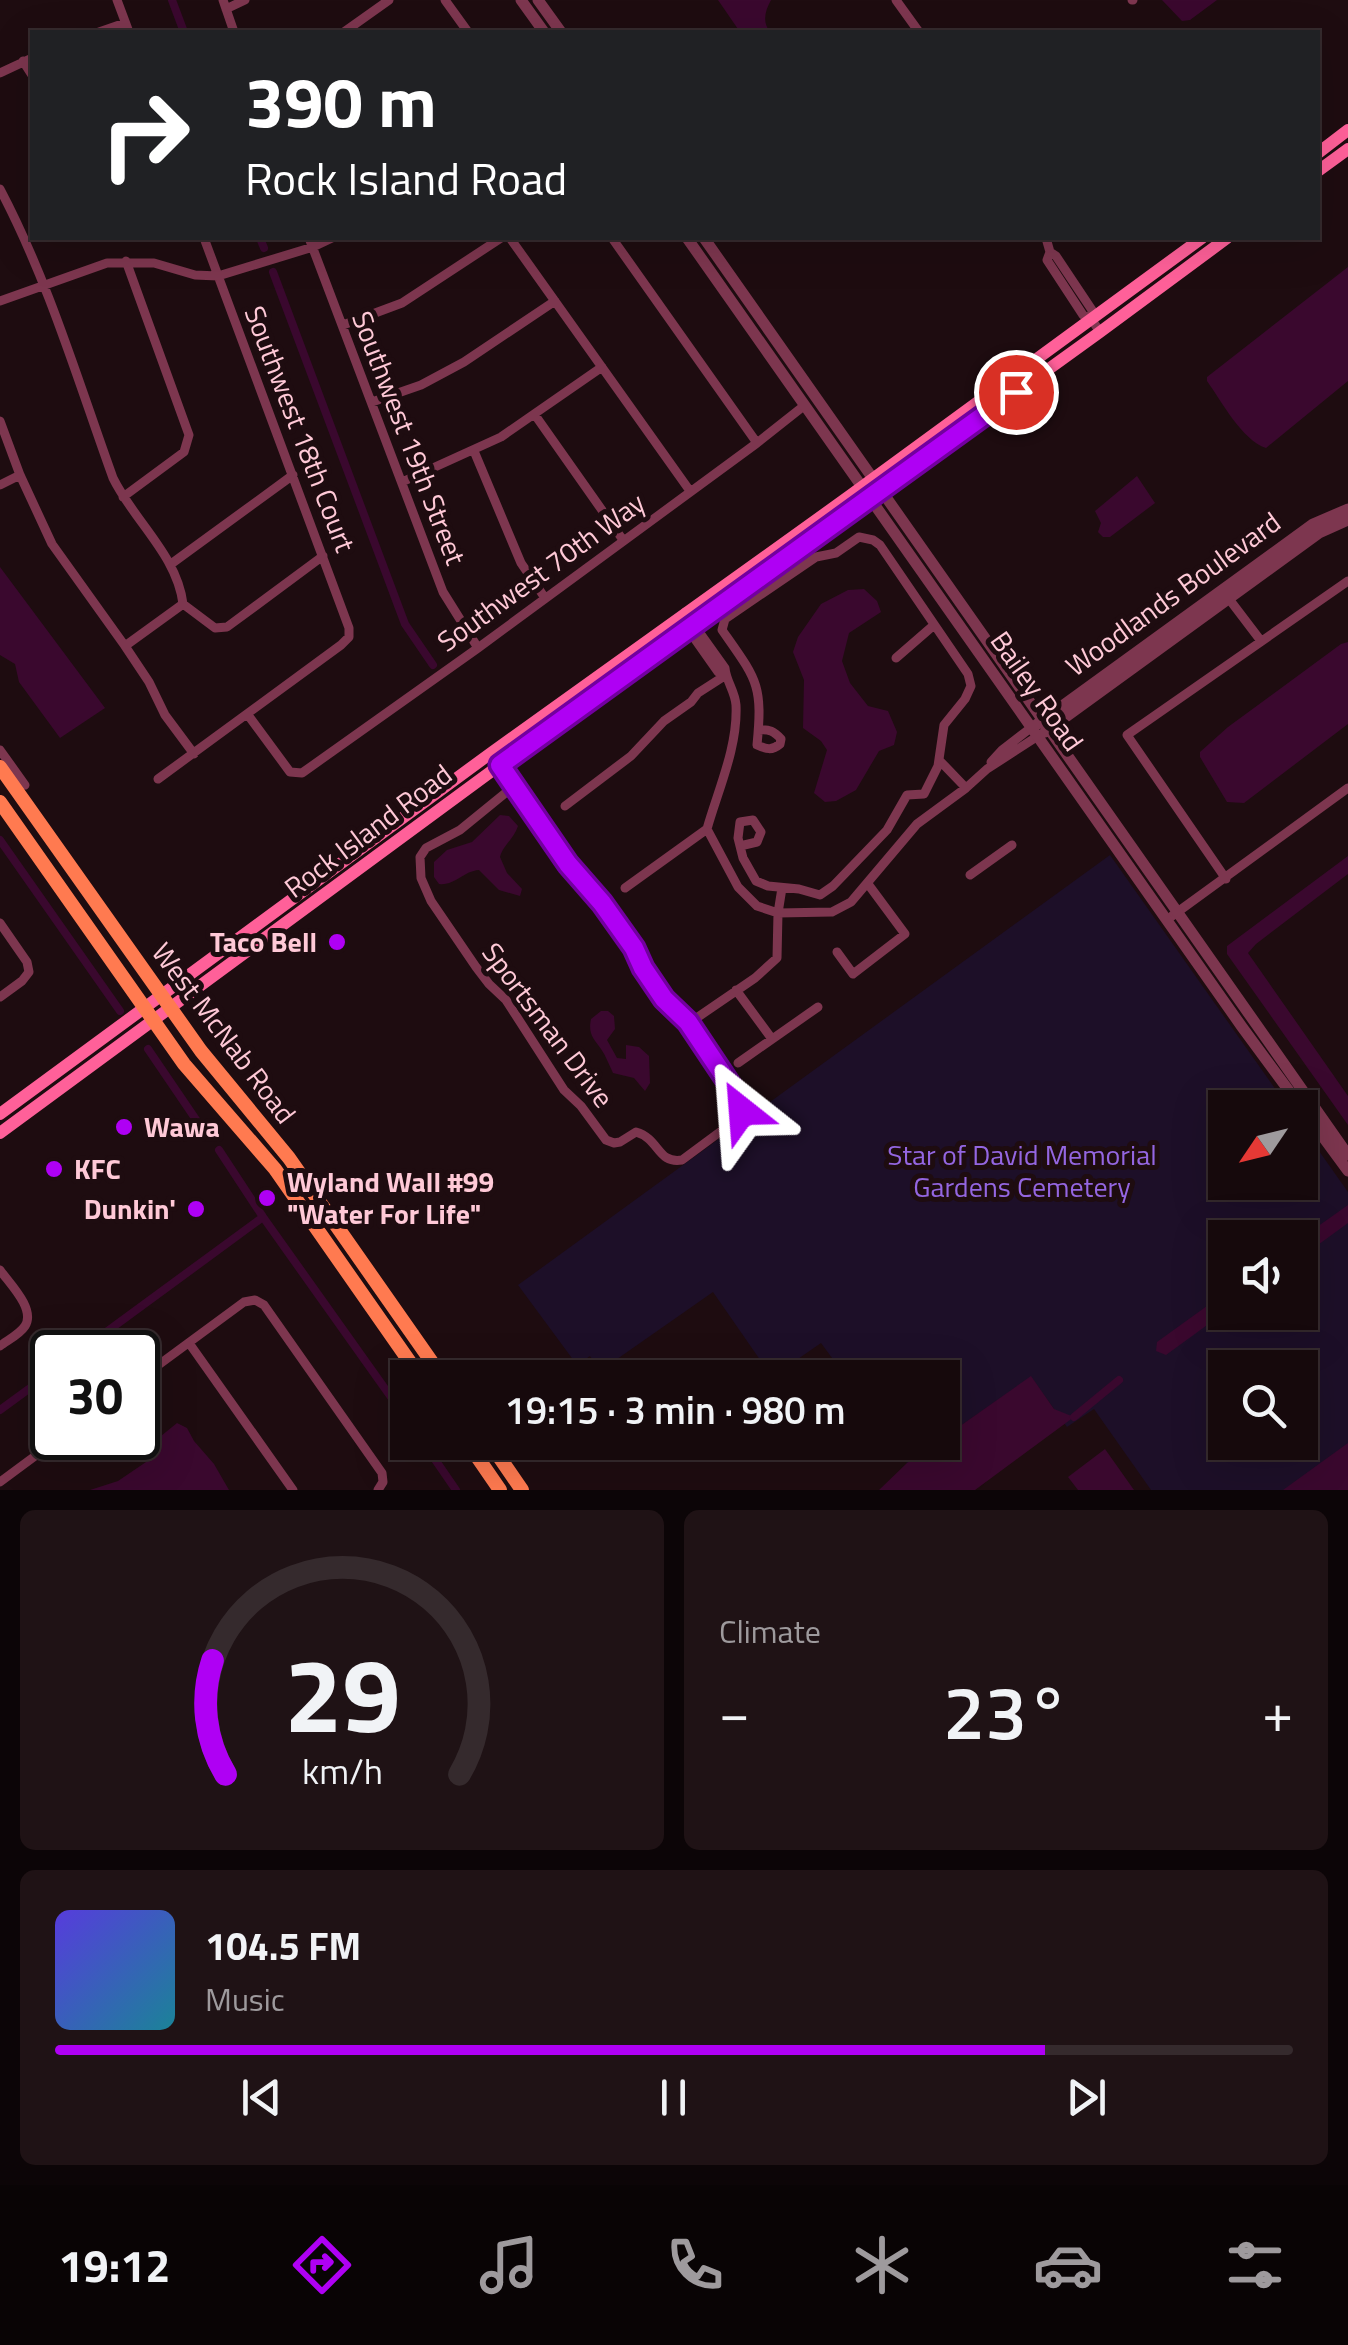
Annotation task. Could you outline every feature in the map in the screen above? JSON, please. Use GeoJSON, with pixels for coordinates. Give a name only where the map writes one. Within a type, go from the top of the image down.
{"type":"FeatureCollection","features":[{"type":"Feature","properties":{"kind":"main road"},"geometry":{"type":"LineString","coordinates":[[1320,151],[1348,130]]}},
{"type":"Feature","properties":{"kind":"main road"},"geometry":{"type":"LineString","coordinates":[[1320,170],[1348,149]]}},
{"type":"Feature","properties":{"kind":"main road","name":"Rock Island Road"},"geometry":{"type":"LineString","coordinates":[[1096,326],[1200,240]]}},
{"type":"Feature","properties":{"kind":"main road","name":"Rock Island Road"},"geometry":{"type":"LineString","coordinates":[[150,1014],[686,621],[1096,326],[1224,240]]}},
{"type":"Feature","properties":{"kind":"main road","name":"West McNab Road"},"geometry":{"type":"LineString","coordinates":[[0,768],[202,1051],[289,1158],[430,1360]]}},
{"type":"Feature","properties":{"kind":"main road","name":"West McNab Road"},"geometry":{"type":"LineString","coordinates":[[0,802],[184,1064],[275,1169],[408,1360]]}},
{"type":"Feature","properties":{"kind":"main road"},"geometry":{"type":"LineString","coordinates":[[0,1114],[150,1014]]}},
{"type":"Feature","properties":{"kind":"main road"},"geometry":{"type":"LineString","coordinates":[[0,1133],[150,1014]]}},
{"type":"Feature","properties":{"kind":"main road"},"geometry":{"type":"LineString","coordinates":[[0,1122],[23,1106],[33,1090]]}},
{"type":"Feature","properties":{"kind":"main road"},"geometry":{"type":"LineString","coordinates":[[479,1460],[500,1490]]}},
{"type":"Feature","properties":{"kind":"main road"},"geometry":{"type":"LineString","coordinates":[[501,1460],[522,1490]]}},
{"type":"Feature","properties":{"kind":"street"},"geometry":{"type":"LineString","coordinates":[[117,0],[127,28]]}},
{"type":"Feature","properties":{"kind":"street"},"geometry":{"type":"LineString","coordinates":[[233,30],[225,4],[244,0]]}},
{"type":"Feature","properties":{"kind":"street"},"geometry":{"type":"LineString","coordinates":[[347,30],[388,0]]}},
{"type":"Feature","properties":{"kind":"street"},"geometry":{"type":"LineString","coordinates":[[445,0],[467,30]]}},
{"type":"Feature","properties":{"kind":"street"},"geometry":{"type":"LineString","coordinates":[[521,0],[543,30]]}},
{"type":"Feature","properties":{"kind":"street"},"geometry":{"type":"LineString","coordinates":[[538,0],[559,30]]}},
{"type":"Feature","properties":{"kind":"street"},"geometry":{"type":"LineString","coordinates":[[896,0],[918,30]]}},
{"type":"Feature","properties":{"kind":"street"},"geometry":{"type":"LineString","coordinates":[[0,73],[28,60]]}},
{"type":"Feature","properties":{"kind":"street"},"geometry":{"type":"LineString","coordinates":[[0,189],[42,285],[113,478],[171,564],[180,583],[183,604],[214,628],[227,627],[324,556]]}},
{"type":"Feature","properties":{"kind":"street","name":"Southwest 18th Court"},"geometry":{"type":"LineString","coordinates":[[205,240],[349,628],[349,636],[342,645],[248,714]]}},
{"type":"Feature","properties":{"kind":"street"},"geometry":{"type":"LineString","coordinates":[[343,325],[402,303],[498,240]]}},
{"type":"Feature","properties":{"kind":"street"},"geometry":{"type":"LineString","coordinates":[[511,240],[690,491]]}},
{"type":"Feature","properties":{"kind":"street"},"geometry":{"type":"LineString","coordinates":[[613,240],[758,443]]}},
{"type":"Feature","properties":{"kind":"street","name":"Bailey Road"},"geometry":{"type":"LineString","coordinates":[[691,240],[805,405],[871,488]]}},
{"type":"Feature","properties":{"kind":"street","name":"Bailey Road"},"geometry":{"type":"LineString","coordinates":[[705,240],[871,488],[1348,1172]]}},
{"type":"Feature","properties":{"kind":"street"},"geometry":{"type":"LineString","coordinates":[[1047,240],[1050,252],[1092,310],[1096,326]]}},
{"type":"Feature","properties":{"kind":"street"},"geometry":{"type":"LineString","coordinates":[[0,301],[107,263],[154,263],[218,276],[311,242]]}},
{"type":"Feature","properties":{"kind":"street","name":"Southwest 19th Street"},"geometry":{"type":"LineString","coordinates":[[311,242],[443,592],[478,648]]}},
{"type":"Feature","properties":{"kind":"street"},"geometry":{"type":"LineString","coordinates":[[123,497],[184,452],[189,435],[126,262]]}},
{"type":"Feature","properties":{"kind":"street"},"geometry":{"type":"LineString","coordinates":[[372,402],[421,386],[554,301]]}},
{"type":"Feature","properties":{"kind":"street"},"geometry":{"type":"LineString","coordinates":[[402,482],[502,437],[602,367]]}},
{"type":"Feature","properties":{"kind":"street","name":"Southwest 70th Way"},"geometry":{"type":"LineString","coordinates":[[248,714],[290,772],[302,773],[478,648],[805,405]]}},
{"type":"Feature","properties":{"kind":"street"},"geometry":{"type":"LineString","coordinates":[[535,414],[623,540]]}},
{"type":"Feature","properties":{"kind":"street"},"geometry":{"type":"LineString","coordinates":[[0,421],[52,544],[125,646],[165,715],[194,754]]}},
{"type":"Feature","properties":{"kind":"street"},"geometry":{"type":"LineString","coordinates":[[474,451],[521,563],[546,598]]}},
{"type":"Feature","properties":{"kind":"street"},"geometry":{"type":"LineString","coordinates":[[0,486],[20,475]]}},
{"type":"Feature","properties":{"kind":"street"},"geometry":{"type":"LineString","coordinates":[[171,564],[293,476]]}},
{"type":"Feature","properties":{"kind":"street","name":"Woodlands Boulevard"},"geometry":{"type":"LineString","coordinates":[[1040,728],[1313,524],[1348,509]]}},
{"type":"Feature","properties":{"kind":"street","name":"Woodlands Boulevard"},"geometry":{"type":"LineString","coordinates":[[1225,593],[1318,533],[1348,520]]}},
{"type":"Feature","properties":{"kind":"street"},"geometry":{"type":"LineString","coordinates":[[740,846],[756,881],[820,894],[886,830],[908,795],[924,794],[939,760],[944,725],[971,686],[968,674],[873,540],[859,537],[836,554],[816,556],[725,619],[722,630],[752,672],[759,691],[757,746]]}},
{"type":"Feature","properties":{"kind":"street"},"geometry":{"type":"LineString","coordinates":[[1226,879],[1127,735],[1348,581]]}},
{"type":"Feature","properties":{"kind":"street"},"geometry":{"type":"LineString","coordinates":[[1225,593],[1261,642]]}},
{"type":"Feature","properties":{"kind":"street"},"geometry":{"type":"LineString","coordinates":[[125,646],[183,604]]}},
{"type":"Feature","properties":{"kind":"street"},"geometry":{"type":"LineString","coordinates":[[625,888],[707,830],[733,742],[736,704],[725,668],[686,621]]}},
{"type":"Feature","properties":{"kind":"street"},"geometry":{"type":"LineString","coordinates":[[896,658],[934,625]]}},
{"type":"Feature","properties":{"kind":"street"},"geometry":{"type":"LineString","coordinates":[[565,806],[631,756],[693,697],[727,677]]}},
{"type":"Feature","properties":{"kind":"street"},"geometry":{"type":"LineString","coordinates":[[158,780],[248,714]]}},
{"type":"Feature","properties":{"kind":"street"},"geometry":{"type":"LineString","coordinates":[[707,830],[738,887],[757,906],[778,914],[832,912],[850,902],[868,884],[917,824],[966,788],[1002,750],[1040,728]]}},
{"type":"Feature","properties":{"kind":"street"},"geometry":{"type":"LineString","coordinates":[[733,742],[766,749],[780,744],[776,733],[759,730]]}},
{"type":"Feature","properties":{"kind":"street"},"geometry":{"type":"LineString","coordinates":[[0,750],[24,785]]}},
{"type":"Feature","properties":{"kind":"street","name":"Sportsman Drive"},"geometry":{"type":"LineString","coordinates":[[495,759],[514,786],[568,864],[634,948],[664,999],[688,1022],[740,1100],[742,1111],[736,1120],[682,1160],[672,1162],[665,1158],[642,1133],[636,1132],[620,1142],[606,1140],[564,1090],[506,1000],[488,984],[430,900],[421,878],[420,857],[426,848],[460,830],[514,786]]}},
{"type":"Feature","properties":{"kind":"street"},"geometry":{"type":"LineString","coordinates":[[939,760],[966,788]]}},
{"type":"Feature","properties":{"kind":"street"},"geometry":{"type":"LineString","coordinates":[[1172,916],[1348,788]]}},
{"type":"Feature","properties":{"kind":"street"},"geometry":{"type":"LineString","coordinates":[[970,875],[1012,845]]}},
{"type":"Feature","properties":{"kind":"street"},"geometry":{"type":"LineString","coordinates":[[837,952],[853,974],[906,934],[868,884]]}},
{"type":"Feature","properties":{"kind":"street"},"geometry":{"type":"LineString","coordinates":[[698,1018],[756,978],[776,958],[782,888]]}},
{"type":"Feature","properties":{"kind":"street","name":"Bailey Road"},"geometry":{"type":"LineString","coordinates":[[1172,916],[1348,1155]]}},
{"type":"Feature","properties":{"kind":"street"},"geometry":{"type":"LineString","coordinates":[[0,923],[27,962],[29,972],[22,982],[0,997]]}},
{"type":"Feature","properties":{"kind":"street"},"geometry":{"type":"LineString","coordinates":[[736,990],[772,1040]]}},
{"type":"Feature","properties":{"kind":"street"},"geometry":{"type":"LineString","coordinates":[[738,1063],[818,1007]]}},
{"type":"Feature","properties":{"kind":"street"},"geometry":{"type":"LineString","coordinates":[[0,1270],[26,1306],[29,1318],[24,1329],[0,1346]]}},
{"type":"Feature","properties":{"kind":"street"},"geometry":{"type":"LineString","coordinates":[[160,1364],[244,1302],[255,1300],[264,1305],[382,1473],[381,1486]]}},
{"type":"Feature","properties":{"kind":"street"},"geometry":{"type":"LineString","coordinates":[[189,1343],[293,1490]]}},
{"type":"Feature","properties":{"kind":"street"},"geometry":{"type":"LineString","coordinates":[[0,1482],[30,1460]]}},
{"type":"Feature","properties":{"kind":"green space","name":"Star of David Memorial Gardens Cemetery"},"geometry":{"type":"Polygon","coordinates":[[[1110,855],[1276,1090],[1208,1090],[1208,1200],[1318,1200],[1318,1150],[1348,1192],[1348,1490],[1151,1490],[1094,1409],[1067,1427],[1031,1377],[960,1426],[960,1360],[834,1360],[821,1343],[796,1360],[760,1360],[713,1292],[616,1360],[593,1360],[590,1356],[573,1360],[518,1285],[1110,855]]]}},
{"type":"Feature","properties":{"kind":"shaded area"},"geometry":{"type":"Polygon","coordinates":[[[718,0],[771,0],[765,16],[769,30],[739,30],[718,0]]]}},
{"type":"Feature","properties":{"kind":"shaded area"},"geometry":{"type":"Polygon","coordinates":[[[1162,0],[1217,0],[1190,20],[1182,21],[1162,0]]]}},
{"type":"Feature","properties":{"kind":"shaded area"},"geometry":{"type":"Polygon","coordinates":[[[1348,267],[1348,381],[1266,448],[1257,444],[1226,409],[1207,377],[1348,267]]]}},
{"type":"Feature","properties":{"kind":"shaded area"},"geometry":{"type":"Polygon","coordinates":[[[1137,476],[1155,503],[1110,537],[1103,537],[1098,532],[1101,523],[1095,511],[1137,476]]]}},
{"type":"Feature","properties":{"kind":"shaded area"},"geometry":{"type":"Polygon","coordinates":[[[0,567],[105,708],[60,738],[19,682],[15,664],[0,655],[0,567]]]}},
{"type":"Feature","properties":{"kind":"shaded area"},"geometry":{"type":"Polygon","coordinates":[[[864,589],[877,601],[881,612],[849,633],[842,661],[850,683],[868,706],[888,711],[897,732],[894,745],[879,751],[856,790],[836,801],[825,802],[814,793],[827,750],[803,728],[804,680],[793,652],[798,637],[821,604],[848,590],[864,589]]]}},
{"type":"Feature","properties":{"kind":"shaded area"},"geometry":{"type":"Polygon","coordinates":[[[1348,642],[1348,724],[1244,803],[1227,802],[1200,752],[1228,727],[1348,642]]]}},
{"type":"Feature","properties":{"kind":"shaded area"},"geometry":{"type":"Polygon","coordinates":[[[500,815],[509,816],[518,826],[500,857],[507,873],[522,889],[520,896],[499,890],[479,870],[439,884],[434,877],[434,862],[447,850],[472,842],[500,815]]]}},
{"type":"Feature","properties":{"kind":"shaded area"},"geometry":{"type":"Polygon","coordinates":[[[1348,856],[1348,874],[1248,953],[1348,1096],[1348,1125],[1227,954],[1227,946],[1348,856]]]}},
{"type":"Feature","properties":{"kind":"shaded area"},"geometry":{"type":"Polygon","coordinates":[[[601,1011],[614,1016],[615,1029],[607,1040],[617,1058],[626,1059],[626,1045],[639,1047],[649,1056],[650,1083],[645,1091],[634,1078],[613,1073],[594,1039],[591,1019],[601,1011]]]}},
{"type":"Feature","properties":{"kind":"shaded area"},"geometry":{"type":"Polygon","coordinates":[[[1348,1205],[1348,1223],[1318,1245],[1318,1226],[1348,1205]]]}},
{"type":"Feature","properties":{"kind":"shaded area"},"geometry":{"type":"Polygon","coordinates":[[[1208,1305],[1208,1324],[1166,1355],[1156,1351],[1157,1342],[1208,1305]]]}},
{"type":"Feature","properties":{"kind":"shaded area"},"geometry":{"type":"Polygon","coordinates":[[[1031,1376],[1054,1409],[1074,1417],[975,1490],[879,1490],[911,1460],[960,1460],[960,1426],[1031,1376]]]}},
{"type":"Feature","properties":{"kind":"shaded area"},"geometry":{"type":"Polygon","coordinates":[[[177,1423],[187,1428],[229,1490],[90,1490],[118,1481],[149,1460],[160,1460],[161,1436],[177,1423]]]}},
{"type":"Feature","properties":{"kind":"shaded area"},"geometry":{"type":"Polygon","coordinates":[[[1348,1443],[1348,1490],[1283,1490],[1348,1443]]]}},
{"type":"Feature","properties":{"kind":"shaded area"},"geometry":{"type":"Polygon","coordinates":[[[1105,1449],[1134,1490],[1078,1490],[1068,1477],[1105,1449]]]}},
{"type":"Feature","properties":{"kind":"waterway"},"geometry":{"type":"LineString","coordinates":[[172,0],[183,30]]}},
{"type":"Feature","properties":{"kind":"waterway"},"geometry":{"type":"LineString","coordinates":[[261,240],[264,248]]}},
{"type":"Feature","properties":{"kind":"waterway"},"geometry":{"type":"LineString","coordinates":[[273,272],[405,624],[433,665]]}},
{"type":"Feature","properties":{"kind":"waterway"},"geometry":{"type":"LineString","coordinates":[[0,840],[120,1011]]}},
{"type":"Feature","properties":{"kind":"waterway"},"geometry":{"type":"LineString","coordinates":[[148,1049],[199,1124]]}},
{"type":"Feature","properties":{"kind":"waterway"},"geometry":{"type":"LineString","coordinates":[[219,1150],[390,1396]]}},
{"type":"Feature","properties":{"kind":"waterway"},"geometry":{"type":"LineString","coordinates":[[109,1330],[263,1217]]}},
{"type":"Feature","properties":{"kind":"waterway"},"geometry":{"type":"LineString","coordinates":[[1074,1417],[1119,1380]]}},
{"type":"Feature","properties":{"kind":"waterway"},"geometry":{"type":"LineString","coordinates":[[0,1410],[30,1388]]}},
{"type":"Feature","properties":{"kind":"waterway"},"geometry":{"type":"LineString","coordinates":[[435,1460],[456,1490]]}},
{"type":"Feature","properties":{"kind":"place","name":"Taco Bell"},"geometry":{"type":"Point","coordinates":[337,942]}},
{"type":"Feature","properties":{"kind":"place","name":"Wawa"},"geometry":{"type":"Point","coordinates":[124,1127]}},
{"type":"Feature","properties":{"kind":"place","name":"KFC"},"geometry":{"type":"Point","coordinates":[54,1169]}},
{"type":"Feature","properties":{"kind":"place","name":"Wyland Wall #99 \"Water For Life\""},"geometry":{"type":"Point","coordinates":[267,1198]}},
{"type":"Feature","properties":{"kind":"place","name":"Dunkin'"},"geometry":{"type":"Point","coordinates":[196,1209]}},
{"type":"Feature","properties":{"kind":"route"},"geometry":{"type":"LineString","coordinates":[[742,1111],[726,1076],[688,1022],[664,999],[634,948],[568,864],[500,765],[1016,392]]}}]}
